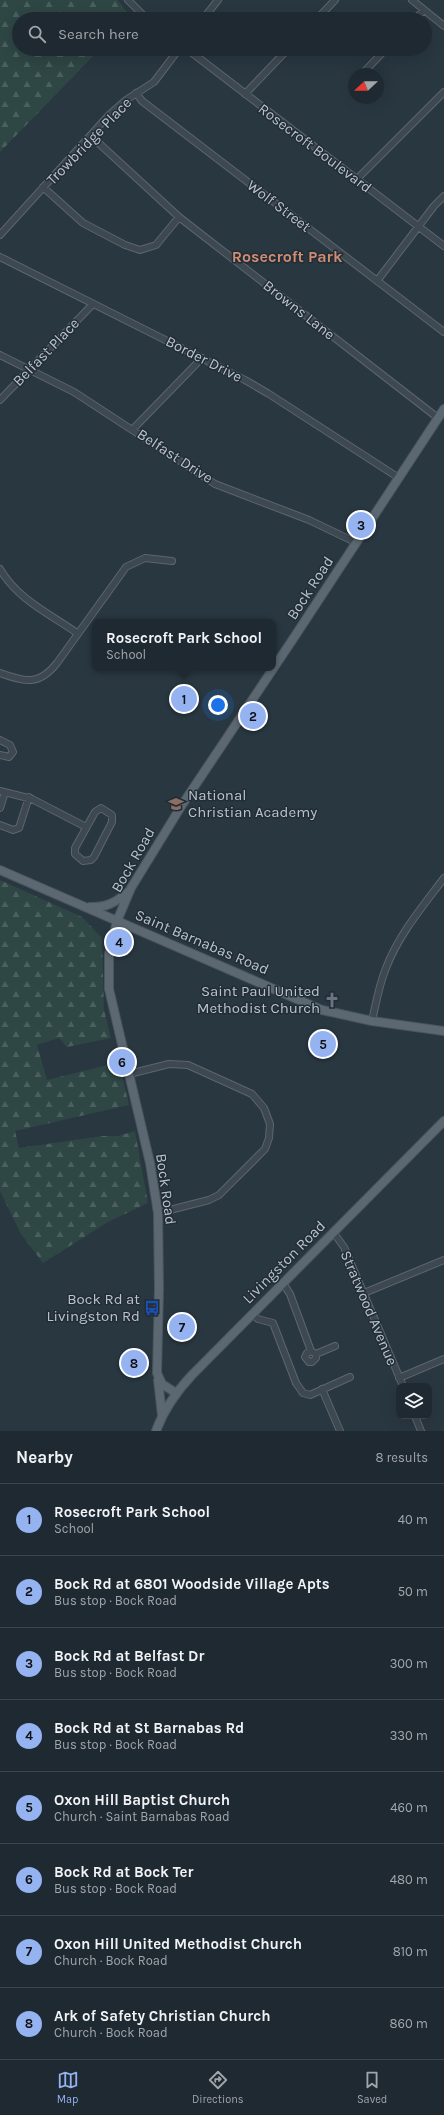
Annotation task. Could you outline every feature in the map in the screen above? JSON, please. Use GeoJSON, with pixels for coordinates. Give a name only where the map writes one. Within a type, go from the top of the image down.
{"type":"FeatureCollection","features":[{"type":"Feature","properties":{"kind":"main road","name":"Bock Road"},"geometry":{"type":"LineString","coordinates":[[276,664],[357,543],[444,408]]}},
{"type":"Feature","properties":{"kind":"main road","name":"Bock Road"},"geometry":{"type":"LineString","coordinates":[[162,1415],[157,1373],[158,1214],[150,1163],[109,984],[109,954],[117,921],[131,888],[182,805],[272,671]]}},
{"type":"Feature","properties":{"kind":"main road","name":"Saint Barnabas Road"},"geometry":{"type":"LineString","coordinates":[[0,870],[322,1010],[372,1021],[444,1031]]}},
{"type":"Feature","properties":{"kind":"main road"},"geometry":{"type":"LineString","coordinates":[[85,907],[108,906],[120,899],[131,888]]}},
{"type":"Feature","properties":{"kind":"main road","name":"Livingston Road"},"geometry":{"type":"LineString","coordinates":[[156,1431],[162,1415],[176,1392],[282,1283],[444,1121]]}},
{"type":"Feature","properties":{"kind":"main road"},"geometry":{"type":"LineString","coordinates":[[158,1379],[162,1384],[176,1392]]}},
{"type":"Feature","properties":{"kind":"street"},"geometry":{"type":"LineString","coordinates":[[128,0],[141,12]]}},
{"type":"Feature","properties":{"kind":"street"},"geometry":{"type":"LineString","coordinates":[[209,12],[218,0]]}},
{"type":"Feature","properties":{"kind":"street"},"geometry":{"type":"LineString","coordinates":[[324,12],[335,0]]}},
{"type":"Feature","properties":{"kind":"street"},"geometry":{"type":"LineString","coordinates":[[412,0],[426,12]]}},
{"type":"Feature","properties":{"kind":"street"},"geometry":{"type":"LineString","coordinates":[[432,16],[444,26]]}},
{"type":"Feature","properties":{"kind":"street","name":"Trowbridge Place"},"geometry":{"type":"LineString","coordinates":[[0,235],[120,105],[154,82],[174,56]]}},
{"type":"Feature","properties":{"kind":"street","name":"Rosecroft Boulevard"},"geometry":{"type":"LineString","coordinates":[[196,56],[444,246]]}},
{"type":"Feature","properties":{"kind":"street"},"geometry":{"type":"LineString","coordinates":[[245,94],[281,56]]}},
{"type":"Feature","properties":{"kind":"street"},"geometry":{"type":"LineString","coordinates":[[368,68],[379,56]]}},
{"type":"Feature","properties":{"kind":"street"},"geometry":{"type":"LineString","coordinates":[[357,179],[444,92]]}},
{"type":"Feature","properties":{"kind":"street","name":"Wolf Street"},"geometry":{"type":"LineString","coordinates":[[136,93],[142,102],[444,332]]}},
{"type":"Feature","properties":{"kind":"street","name":"Browns Lane"},"geometry":{"type":"LineString","coordinates":[[91,136],[179,217],[438,418]]}},
{"type":"Feature","properties":{"kind":"street"},"geometry":{"type":"LineString","coordinates":[[44,187],[83,222],[125,244],[140,250],[146,250],[156,245],[179,217]]}},
{"type":"Feature","properties":{"kind":"street"},"geometry":{"type":"LineString","coordinates":[[377,281],[418,226],[444,196]]}},
{"type":"Feature","properties":{"kind":"street","name":"Border Drive"},"geometry":{"type":"LineString","coordinates":[[0,257],[202,358],[269,394],[399,478]]}},
{"type":"Feature","properties":{"kind":"street","name":"Belfast Place"},"geometry":{"type":"LineString","coordinates":[[0,400],[93,304]]}},
{"type":"Feature","properties":{"kind":"street","name":"Belfast Drive"},"geometry":{"type":"LineString","coordinates":[[0,355],[74,392],[133,429],[172,457],[215,484],[310,520],[357,543]]}},
{"type":"Feature","properties":{"kind":"street"},"geometry":{"type":"LineString","coordinates":[[133,429],[202,358]]}},
{"type":"Feature","properties":{"kind":"street"},"geometry":{"type":"LineString","coordinates":[[0,673],[21,681],[41,678],[52,670],[77,633],[129,564],[150,557],[172,561]]}},
{"type":"Feature","properties":{"kind":"street"},"geometry":{"type":"LineString","coordinates":[[0,569],[7,581],[17,592],[77,633]]}},
{"type":"Feature","properties":{"kind":"street"},"geometry":{"type":"LineString","coordinates":[[0,740],[10,745],[13,752],[9,757],[0,755]]}},
{"type":"Feature","properties":{"kind":"street"},"geometry":{"type":"LineString","coordinates":[[0,808],[3,792],[29,798],[86,827]]}},
{"type":"Feature","properties":{"kind":"street"},"geometry":{"type":"LineString","coordinates":[[0,825],[14,830],[19,828],[29,798]]}},
{"type":"Feature","properties":{"kind":"street"},"geometry":{"type":"LineString","coordinates":[[98,809],[112,815],[112,822],[94,858],[87,861],[77,856],[74,851],[86,827],[98,809]]}},
{"type":"Feature","properties":{"kind":"street"},"geometry":{"type":"LineString","coordinates":[[372,1021],[384,973],[394,951],[409,926],[444,878]]}},
{"type":"Feature","properties":{"kind":"street"},"geometry":{"type":"LineString","coordinates":[[129,1074],[170,1064],[188,1065],[252,1094],[264,1108],[270,1124],[269,1138],[264,1149],[244,1171],[219,1194],[209,1200],[158,1214]]}},
{"type":"Feature","properties":{"kind":"street","name":"Stratwood Avenue"},"geometry":{"type":"LineString","coordinates":[[333,1232],[344,1247],[401,1383]]}},
{"type":"Feature","properties":{"kind":"street"},"geometry":{"type":"LineString","coordinates":[[364,1293],[444,1260]]}},
{"type":"Feature","properties":{"kind":"street"},"geometry":{"type":"LineString","coordinates":[[282,1283],[290,1294],[314,1352],[335,1346]]}},
{"type":"Feature","properties":{"kind":"street"},"geometry":{"type":"LineString","coordinates":[[252,1314],[258,1319],[270,1321],[274,1324],[301,1392],[309,1395],[350,1377]]}},
{"type":"Feature","properties":{"kind":"street"},"geometry":{"type":"LineString","coordinates":[[399,1378],[444,1359]]}},
{"type":"Feature","properties":{"kind":"street"},"geometry":{"type":"LineString","coordinates":[[322,1389],[340,1431]]}},
{"type":"Feature","properties":{"kind":"street"},"geometry":{"type":"LineString","coordinates":[[416,1419],[421,1431]]}},
{"type":"Feature","properties":{"kind":"green space"},"geometry":{"type":"Polygon","coordinates":[[[0,0],[118,0],[126,12],[12,12],[12,56],[93,56],[0,152],[0,0]]]}},
{"type":"Feature","properties":{"kind":"green space"},"geometry":{"type":"Polygon","coordinates":[[[0,880],[82,917],[102,938],[104,1010],[111,1038],[67,1047],[59,1038],[37,1045],[47,1080],[119,1062],[129,1105],[15,1131],[19,1148],[102,1136],[118,1136],[135,1131],[148,1203],[108,1222],[43,1263],[21,1234],[0,1191],[0,880]]]}},
{"type":"Feature","properties":{"kind":"place","name":"Bock Rd at Belfast Dr"},"geometry":{"type":"Point","coordinates":[361,525]}},
{"type":"Feature","properties":{"kind":"place","name":"Rosecroft Park School"},"geometry":{"type":"Point","coordinates":[184,699]}},
{"type":"Feature","properties":{"kind":"place","name":"Bock Rd at 6801 Woodside Village Apts"},"geometry":{"type":"Point","coordinates":[253,716]}},
{"type":"Feature","properties":{"kind":"place","name":"National Christian Academy"},"geometry":{"type":"Point","coordinates":[176,804]}},
{"type":"Feature","properties":{"kind":"place","name":"Bock Rd at St Barnabas Rd"},"geometry":{"type":"Point","coordinates":[119,942]}},
{"type":"Feature","properties":{"kind":"place","name":"Saint Paul United Methodist Church"},"geometry":{"type":"Point","coordinates":[332,1000]}},
{"type":"Feature","properties":{"kind":"place","name":"Oxon Hill Baptist Church"},"geometry":{"type":"Point","coordinates":[323,1044]}},
{"type":"Feature","properties":{"kind":"place","name":"Bock Rd at Bock Ter"},"geometry":{"type":"Point","coordinates":[122,1062]}},
{"type":"Feature","properties":{"kind":"place","name":"Bock Rd at Livingston Rd"},"geometry":{"type":"Point","coordinates":[152,1308]}},
{"type":"Feature","properties":{"kind":"place","name":"Oxon Hill United Methodist Church"},"geometry":{"type":"Point","coordinates":[182,1327]}},
{"type":"Feature","properties":{"kind":"place","name":"Ark of Safety Christian Church"},"geometry":{"type":"Point","coordinates":[134,1363]}},
{"type":"Feature","properties":{"kind":"district","name":"Rosecroft Park"},"geometry":{"type":"Point","coordinates":[287,256]}}]}
